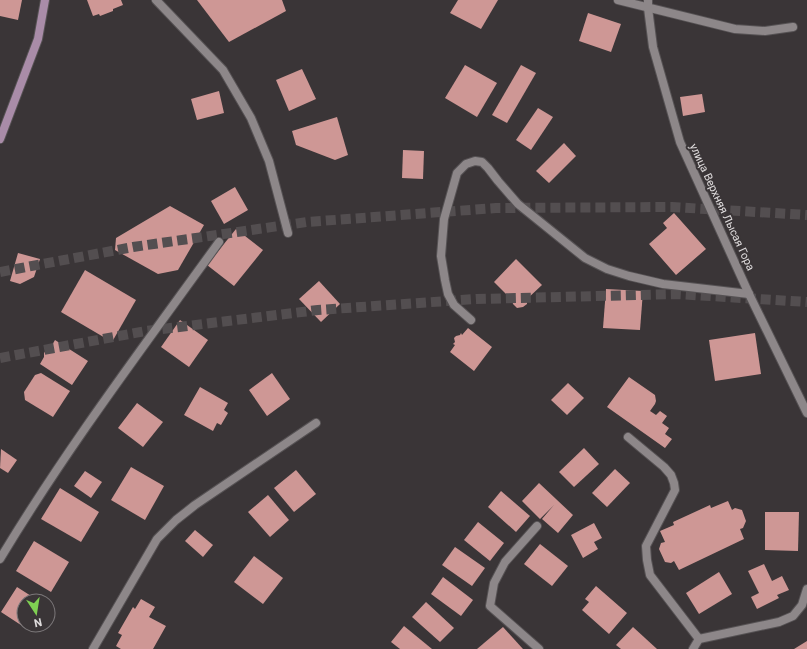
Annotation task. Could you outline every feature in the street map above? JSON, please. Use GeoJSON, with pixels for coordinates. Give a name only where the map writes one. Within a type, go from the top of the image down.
{"type":"FeatureCollection","features":[{"type":"Feature","properties":{"kind":"street"},"geometry":{"type":"LineString","coordinates":[[0,139],[38,39],[45,0]]}},
{"type":"Feature","properties":{"kind":"street"},"geometry":{"type":"LineString","coordinates":[[156,0],[223,70],[251,118],[269,161],[288,233]]}},
{"type":"Feature","properties":{"kind":"street"},"geometry":{"type":"LineString","coordinates":[[618,0],[648,4],[736,29],[765,31],[793,26]]}},
{"type":"Feature","properties":{"kind":"street","name":"улица Верхняя Лысая Гора"},"geometry":{"type":"LineString","coordinates":[[648,4],[653,47],[680,142],[749,294],[807,413]]}},
{"type":"Feature","properties":{"kind":"street"},"geometry":{"type":"LineString","coordinates":[[471,320],[454,305],[448,294],[441,256],[444,219],[457,173],[466,164],[475,161],[482,162],[524,209],[584,258],[607,270],[663,284],[749,294]]}},
{"type":"Feature","properties":{"kind":"street"},"geometry":{"type":"LineString","coordinates":[[0,559],[73,445],[219,242]]}},
{"type":"Feature","properties":{"kind":"street"},"geometry":{"type":"LineString","coordinates":[[93,649],[157,539],[176,520],[195,505],[316,423]]}},
{"type":"Feature","properties":{"kind":"street"},"geometry":{"type":"LineString","coordinates":[[628,437],[664,467],[674,483],[675,490],[646,546],[647,560],[650,575],[699,639]]}},
{"type":"Feature","properties":{"kind":"street"},"geometry":{"type":"LineString","coordinates":[[537,526],[505,562],[494,583],[490,606],[538,649]]}},
{"type":"Feature","properties":{"kind":"street"},"geometry":{"type":"LineString","coordinates":[[699,639],[780,622],[793,616],[802,605],[807,589]]}},
{"type":"Feature","properties":{"kind":"street"},"geometry":{"type":"LineString","coordinates":[[694,649],[699,639]]}},
{"type":"Feature","properties":{"kind":"building"},"geometry":{"type":"Polygon","coordinates":[[[0,0],[22,0],[18,20],[0,16],[0,0]]]}},
{"type":"Feature","properties":{"kind":"building"},"geometry":{"type":"Polygon","coordinates":[[[87,0],[121,0],[123,5],[100,16],[99,14],[93,16],[87,0]]]}},
{"type":"Feature","properties":{"kind":"building"},"geometry":{"type":"Polygon","coordinates":[[[197,0],[282,0],[286,11],[229,42],[197,0]]]}},
{"type":"Feature","properties":{"kind":"building"},"geometry":{"type":"Polygon","coordinates":[[[458,0],[498,0],[481,29],[450,13],[458,0]]]}},
{"type":"Feature","properties":{"kind":"building"},"geometry":{"type":"Polygon","coordinates":[[[588,13],[621,24],[611,52],[579,41],[588,13]]]}},
{"type":"Feature","properties":{"kind":"building"},"geometry":{"type":"Polygon","coordinates":[[[465,65],[497,83],[477,117],[445,98],[465,65]]]}},
{"type":"Feature","properties":{"kind":"building"},"geometry":{"type":"Polygon","coordinates":[[[521,65],[536,73],[507,123],[492,115],[521,65]]]}},
{"type":"Feature","properties":{"kind":"building"},"geometry":{"type":"Polygon","coordinates":[[[302,69],[316,99],[289,111],[276,80],[302,69]]]}},
{"type":"Feature","properties":{"kind":"building"},"geometry":{"type":"Polygon","coordinates":[[[219,91],[224,113],[197,120],[191,99],[219,91]]]}},
{"type":"Feature","properties":{"kind":"building"},"geometry":{"type":"Polygon","coordinates":[[[702,94],[705,112],[683,116],[680,97],[702,94]]]}},
{"type":"Feature","properties":{"kind":"building"},"geometry":{"type":"Polygon","coordinates":[[[538,108],[553,117],[531,150],[516,140],[538,108]]]}},
{"type":"Feature","properties":{"kind":"building"},"geometry":{"type":"Polygon","coordinates":[[[337,117],[348,155],[335,160],[296,145],[292,131],[337,117]]]}},
{"type":"Feature","properties":{"kind":"building"},"geometry":{"type":"Polygon","coordinates":[[[564,143],[576,156],[549,183],[536,171],[564,143]]]}},
{"type":"Feature","properties":{"kind":"building"},"geometry":{"type":"Polygon","coordinates":[[[403,150],[424,151],[423,179],[402,178],[403,150]]]}},
{"type":"Feature","properties":{"kind":"building"},"geometry":{"type":"Polygon","coordinates":[[[235,187],[248,210],[224,224],[211,201],[235,187]]]}},
{"type":"Feature","properties":{"kind":"building"},"geometry":{"type":"Polygon","coordinates":[[[170,206],[204,225],[178,270],[158,274],[115,250],[116,238],[170,206]]]}},
{"type":"Feature","properties":{"kind":"building"},"geometry":{"type":"Polygon","coordinates":[[[674,213],[706,249],[676,275],[649,244],[667,228],[663,223],[674,213]]]}},
{"type":"Feature","properties":{"kind":"building"},"geometry":{"type":"Polygon","coordinates":[[[236,229],[263,250],[234,286],[207,265],[236,229]]]}},
{"type":"Feature","properties":{"kind":"building"},"geometry":{"type":"Polygon","coordinates":[[[18,253],[40,259],[34,277],[20,284],[10,281],[18,253]]]}},
{"type":"Feature","properties":{"kind":"building"},"geometry":{"type":"Polygon","coordinates":[[[516,259],[542,285],[527,299],[527,304],[523,307],[517,308],[513,304],[512,300],[494,282],[516,259]]]}},
{"type":"Feature","properties":{"kind":"building"},"geometry":{"type":"Polygon","coordinates":[[[85,270],[136,300],[112,342],[61,312],[85,270]]]}},
{"type":"Feature","properties":{"kind":"building"},"geometry":{"type":"Polygon","coordinates":[[[319,281],[340,304],[321,322],[299,299],[319,281]]]}},
{"type":"Feature","properties":{"kind":"building"},"geometry":{"type":"Polygon","coordinates":[[[606,289],[643,291],[640,330],[603,328],[606,289]]]}},
{"type":"Feature","properties":{"kind":"building"},"geometry":{"type":"Polygon","coordinates":[[[180,320],[208,340],[189,367],[161,347],[180,320]]]}},
{"type":"Feature","properties":{"kind":"building"},"geometry":{"type":"Polygon","coordinates":[[[468,328],[492,347],[474,371],[450,352],[455,345],[453,344],[455,342],[454,338],[461,333],[462,335],[468,328]]]}},
{"type":"Feature","properties":{"kind":"building"},"geometry":{"type":"Polygon","coordinates":[[[755,333],[761,374],[715,381],[709,340],[755,333]]]}},
{"type":"Feature","properties":{"kind":"building"},"geometry":{"type":"Polygon","coordinates":[[[55,340],[88,361],[72,385],[40,364],[44,357],[44,353],[48,347],[51,347],[55,340]]]}},
{"type":"Feature","properties":{"kind":"building"},"geometry":{"type":"Polygon","coordinates":[[[41,373],[70,391],[53,417],[25,400],[24,392],[35,375],[41,373]]]}},
{"type":"Feature","properties":{"kind":"building"},"geometry":{"type":"Polygon","coordinates":[[[272,373],[290,399],[267,416],[249,390],[272,373]]]}},
{"type":"Feature","properties":{"kind":"building"},"geometry":{"type":"Polygon","coordinates":[[[629,377],[655,395],[656,401],[650,411],[656,415],[660,411],[667,416],[662,423],[669,428],[665,434],[672,439],[665,448],[607,407],[629,377]]]}},
{"type":"Feature","properties":{"kind":"building"},"geometry":{"type":"Polygon","coordinates":[[[568,383],[584,398],[567,415],[551,400],[568,383]]]}},
{"type":"Feature","properties":{"kind":"building"},"geometry":{"type":"Polygon","coordinates":[[[200,387],[228,403],[224,410],[228,413],[221,425],[217,423],[213,431],[184,415],[200,387]]]}},
{"type":"Feature","properties":{"kind":"building"},"geometry":{"type":"Polygon","coordinates":[[[137,403],[163,422],[143,447],[118,428],[137,403]]]}},
{"type":"Feature","properties":{"kind":"building"},"geometry":{"type":"Polygon","coordinates":[[[584,448],[599,464],[574,487],[559,472],[584,448]]]}},
{"type":"Feature","properties":{"kind":"building"},"geometry":{"type":"Polygon","coordinates":[[[1,449],[17,460],[8,473],[0,468],[1,449]]]}},
{"type":"Feature","properties":{"kind":"building"},"geometry":{"type":"Polygon","coordinates":[[[131,467],[164,486],[145,520],[111,500],[131,467]]]}},
{"type":"Feature","properties":{"kind":"building"},"geometry":{"type":"Polygon","coordinates":[[[615,469],[630,483],[607,507],[592,493],[615,469]]]}},
{"type":"Feature","properties":{"kind":"building"},"geometry":{"type":"Polygon","coordinates":[[[296,470],[316,494],[294,512],[274,488],[296,470]]]}},
{"type":"Feature","properties":{"kind":"building"},"geometry":{"type":"Polygon","coordinates":[[[85,471],[102,482],[91,498],[74,486],[85,471]]]}},
{"type":"Feature","properties":{"kind":"building"},"geometry":{"type":"Polygon","coordinates":[[[539,483],[573,515],[558,533],[542,519],[554,505],[540,519],[522,501],[539,483]]]}},
{"type":"Feature","properties":{"kind":"building"},"geometry":{"type":"Polygon","coordinates":[[[60,488],[99,512],[81,542],[41,519],[60,488]]]}},
{"type":"Feature","properties":{"kind":"building"},"geometry":{"type":"Polygon","coordinates":[[[501,491],[530,516],[516,532],[488,507],[501,491]]]}},
{"type":"Feature","properties":{"kind":"building"},"geometry":{"type":"Polygon","coordinates":[[[268,495],[289,520],[270,537],[248,512],[268,495]]]}},
{"type":"Feature","properties":{"kind":"building"},"geometry":{"type":"Polygon","coordinates":[[[728,501],[732,510],[735,508],[742,510],[746,521],[743,528],[740,529],[744,539],[679,570],[674,561],[671,563],[665,562],[659,549],[661,543],[665,542],[660,531],[674,525],[673,522],[710,505],[711,508],[728,501]]]}},
{"type":"Feature","properties":{"kind":"building"},"geometry":{"type":"Polygon","coordinates":[[[765,512],[799,512],[798,551],[765,550],[765,512]]]}},
{"type":"Feature","properties":{"kind":"building"},"geometry":{"type":"Polygon","coordinates":[[[478,522],[504,543],[490,561],[464,540],[478,522]]]}},
{"type":"Feature","properties":{"kind":"building"},"geometry":{"type":"Polygon","coordinates":[[[594,523],[602,538],[594,542],[598,549],[583,558],[571,535],[594,523]]]}},
{"type":"Feature","properties":{"kind":"building"},"geometry":{"type":"Polygon","coordinates":[[[195,530],[213,545],[203,557],[185,541],[195,530]]]}},
{"type":"Feature","properties":{"kind":"building"},"geometry":{"type":"Polygon","coordinates":[[[34,541],[69,562],[51,592],[16,571],[34,541]]]}},
{"type":"Feature","properties":{"kind":"building"},"geometry":{"type":"Polygon","coordinates":[[[540,544],[568,566],[552,586],[524,564],[540,544]]]}},
{"type":"Feature","properties":{"kind":"building"},"geometry":{"type":"Polygon","coordinates":[[[455,547],[485,568],[472,586],[442,565],[455,547]]]}},
{"type":"Feature","properties":{"kind":"building"},"geometry":{"type":"Polygon","coordinates":[[[254,556],[283,578],[263,604],[234,582],[254,556]]]}},
{"type":"Feature","properties":{"kind":"building"},"geometry":{"type":"Polygon","coordinates":[[[764,564],[772,581],[782,576],[789,590],[777,595],[779,598],[757,609],[751,597],[759,593],[748,571],[764,564]]]}},
{"type":"Feature","properties":{"kind":"building"},"geometry":{"type":"Polygon","coordinates":[[[719,572],[732,594],[699,614],[686,593],[719,572]]]}},
{"type":"Feature","properties":{"kind":"building"},"geometry":{"type":"Polygon","coordinates":[[[443,577],[473,600],[461,616],[431,594],[443,577]]]}},
{"type":"Feature","properties":{"kind":"building"},"geometry":{"type":"Polygon","coordinates":[[[596,586],[627,613],[609,634],[582,610],[589,602],[585,599],[596,586]]]}},
{"type":"Feature","properties":{"kind":"building"},"geometry":{"type":"Polygon","coordinates":[[[17,587],[26,593],[16,593],[16,622],[1,612],[17,587]]]}},
{"type":"Feature","properties":{"kind":"building"},"geometry":{"type":"Polygon","coordinates":[[[141,599],[155,607],[149,617],[166,626],[153,649],[121,649],[116,646],[122,635],[118,633],[133,607],[135,609],[141,599]]]}},
{"type":"Feature","properties":{"kind":"building"},"geometry":{"type":"Polygon","coordinates":[[[426,602],[454,628],[440,642],[412,617],[426,602]]]}},
{"type":"Feature","properties":{"kind":"building"},"geometry":{"type":"Polygon","coordinates":[[[404,626],[432,649],[400,649],[391,642],[404,626]]]}},
{"type":"Feature","properties":{"kind":"building"},"geometry":{"type":"Polygon","coordinates":[[[503,627],[523,649],[477,649],[503,627]]]}},
{"type":"Feature","properties":{"kind":"building"},"geometry":{"type":"Polygon","coordinates":[[[633,627],[657,649],[621,649],[616,645],[633,627]]]}},
{"type":"Feature","properties":{"kind":"building"},"geometry":{"type":"Polygon","coordinates":[[[807,641],[807,649],[794,649],[807,641]]]}},
{"type":"Feature","properties":{"kind":"tunnel"},"geometry":{"type":"LineString","coordinates":[[0,272],[133,247],[307,222],[496,208],[672,207],[807,215]]}},
{"type":"Feature","properties":{"kind":"tunnel"},"geometry":{"type":"LineString","coordinates":[[0,358],[146,331],[318,310],[476,299],[677,294],[807,302]]}}]}
